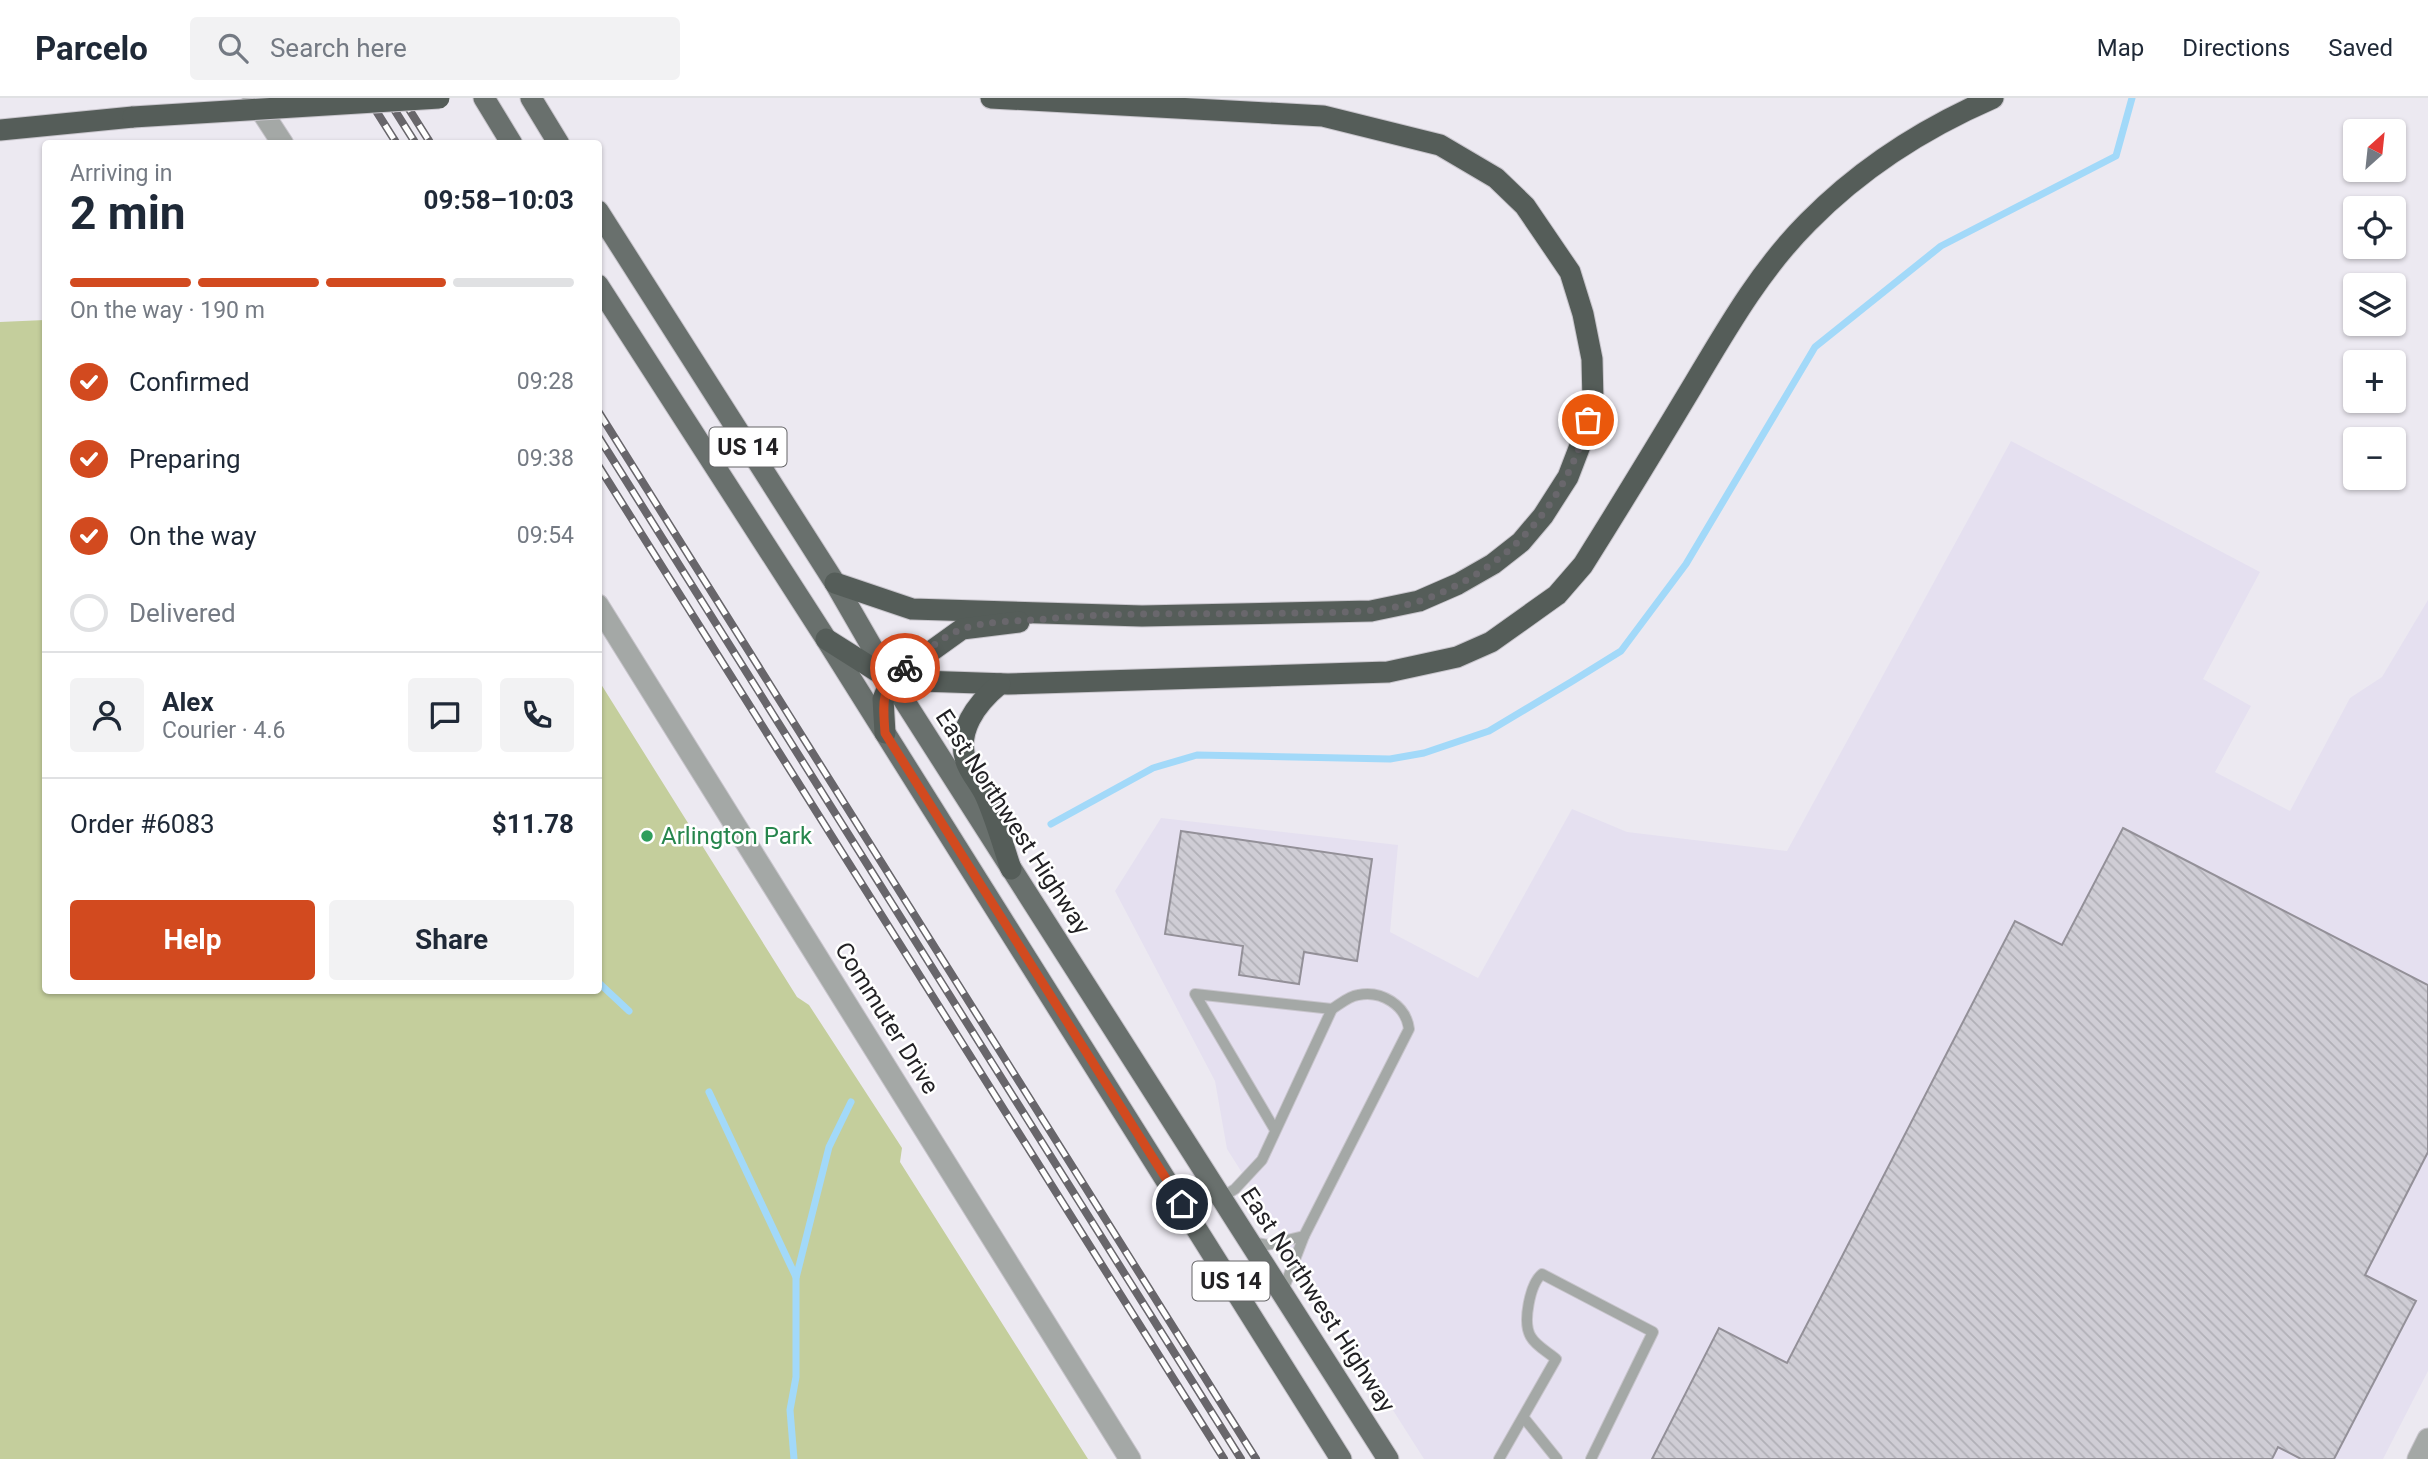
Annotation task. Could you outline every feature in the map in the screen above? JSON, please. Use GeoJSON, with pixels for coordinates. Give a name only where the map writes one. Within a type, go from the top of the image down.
{"type":"FeatureCollection","features":[{"type":"Feature","properties":{"kind":"highway"},"geometry":{"type":"LineString","coordinates":[[0,130],[134,117],[439,98]]}},
{"type":"Feature","properties":{"kind":"highway"},"geometry":{"type":"LineString","coordinates":[[835,583],[912,608],[1087,615],[1371,611],[1419,601],[1458,584],[1493,564],[1521,542],[1544,516],[1568,477],[1593,401],[1592,359],[1570,272],[1525,206],[1496,178],[1440,145],[1323,116],[991,98]]}},
{"type":"Feature","properties":{"kind":"highway"},"geometry":{"type":"LineString","coordinates":[[826,639],[891,680],[1000,684],[1388,672],[1457,657],[1491,642],[1557,595],[1583,565],[1746,299],[1807,223],[1847,186],[1891,153],[1945,119],[1993,98]]}},
{"type":"Feature","properties":{"kind":"highway"},"geometry":{"type":"LineString","coordinates":[[885,733],[883,699],[891,680],[962,629],[1087,615]]}},
{"type":"Feature","properties":{"kind":"highway"},"geometry":{"type":"LineString","coordinates":[[1000,684],[982,699],[972,715],[963,739],[966,762],[985,795],[1012,869]]}},
{"type":"Feature","properties":{"kind":"main road"},"geometry":{"type":"LineString","coordinates":[[484,98],[510,140]]}},
{"type":"Feature","properties":{"kind":"main road"},"geometry":{"type":"LineString","coordinates":[[531,98],[557,140]]}},
{"type":"Feature","properties":{"kind":"main road","name":"East Northwest Highway"},"geometry":{"type":"LineString","coordinates":[[602,217],[835,583],[891,680],[1388,1459]]}},
{"type":"Feature","properties":{"kind":"main road","name":"US 14"},"geometry":{"type":"LineString","coordinates":[[602,291],[826,639],[1341,1459]]}},
{"type":"Feature","properties":{"kind":"main road"},"geometry":{"type":"LineString","coordinates":[[1182,1204],[1221,1198]]}},
{"type":"Feature","properties":{"kind":"street"},"geometry":{"type":"LineString","coordinates":[[253,98],[280,140]]}},
{"type":"Feature","properties":{"kind":"street","name":"Commuter Drive"},"geometry":{"type":"LineString","coordinates":[[602,611],[1130,1459]]}},
{"type":"Feature","properties":{"kind":"street"},"geometry":{"type":"LineString","coordinates":[[2418,1459],[2428,1439]]}},
{"type":"Feature","properties":{"kind":"lane"},"geometry":{"type":"LineString","coordinates":[[1275,1130],[1195,994],[1332,1009]]}},
{"type":"Feature","properties":{"kind":"lane"},"geometry":{"type":"LineString","coordinates":[[1221,1198],[1235,1189],[1262,1160],[1332,1009],[1356,995],[1378,995],[1398,1004],[1408,1017],[1409,1028],[1304,1237],[1282,1293]]}},
{"type":"Feature","properties":{"kind":"lane"},"geometry":{"type":"LineString","coordinates":[[1249,1241],[1267,1245],[1304,1237]]}},
{"type":"Feature","properties":{"kind":"lane"},"geometry":{"type":"LineString","coordinates":[[1499,1459],[1556,1359],[1532,1340],[1527,1330],[1531,1292],[1535,1280],[1542,1274],[1653,1332],[1591,1459]]}},
{"type":"Feature","properties":{"kind":"lane"},"geometry":{"type":"LineString","coordinates":[[1524,1418],[1557,1459]]}},
{"type":"Feature","properties":{"kind":"shaded area"},"geometry":{"type":"Polygon","coordinates":[[[2011,441],[2260,572],[2203,679],[2251,706],[2215,772],[2290,811],[2350,698],[2382,677],[2428,600],[2428,1371],[2383,1459],[1424,1459],[1227,1149],[1215,1081],[1115,891],[1161,818],[1398,845],[1390,932],[1478,978],[1572,809],[1627,832],[1787,851],[2011,441]]]}},
{"type":"Feature","properties":{"kind":"green space","name":"Arlington Park"},"geometry":{"type":"Polygon","coordinates":[[[42,320],[42,994],[602,994],[602,686],[797,997],[809,1005],[902,1148],[900,1162],[1088,1459],[0,1459],[0,322],[42,320]]]}},
{"type":"Feature","properties":{"kind":"building"},"geometry":{"type":"Polygon","coordinates":[[[2123,828],[2428,985],[2428,1152],[2365,1275],[2416,1301],[2334,1459],[2301,1459],[2278,1447],[2272,1459],[1652,1459],[1719,1328],[1787,1363],[2015,921],[2062,945],[2123,828]]]}},
{"type":"Feature","properties":{"kind":"building"},"geometry":{"type":"Polygon","coordinates":[[[1181,831],[1372,859],[1357,961],[1304,952],[1299,984],[1239,975],[1243,946],[1165,934],[1181,831]]]}},
{"type":"Feature","properties":{"kind":"waterway"},"geometry":{"type":"LineString","coordinates":[[1051,824],[1153,768],[1197,755],[1390,759],[1424,753],[1489,731],[1621,651],[1686,564],[1815,347],[1941,246],[2116,156],[2132,98]]}},
{"type":"Feature","properties":{"kind":"waterway"},"geometry":{"type":"LineString","coordinates":[[602,986],[629,1011]]}},
{"type":"Feature","properties":{"kind":"waterway"},"geometry":{"type":"LineString","coordinates":[[709,1092],[796,1277]]}},
{"type":"Feature","properties":{"kind":"waterway"},"geometry":{"type":"LineString","coordinates":[[794,1459],[790,1410],[796,1377],[796,1278],[829,1147],[851,1102]]}},
{"type":"Feature","properties":{"kind":"railway"},"geometry":{"type":"LineString","coordinates":[[368,98],[394,140]]}},
{"type":"Feature","properties":{"kind":"railway"},"geometry":{"type":"LineString","coordinates":[[387,98],[413,140]]}},
{"type":"Feature","properties":{"kind":"railway"},"geometry":{"type":"LineString","coordinates":[[402,98],[428,140]]}},
{"type":"Feature","properties":{"kind":"railway"},"geometry":{"type":"LineString","coordinates":[[602,417],[1256,1459]]}},
{"type":"Feature","properties":{"kind":"railway"},"geometry":{"type":"LineString","coordinates":[[602,442],[1241,1459]]}},
{"type":"Feature","properties":{"kind":"railway"},"geometry":{"type":"LineString","coordinates":[[602,471],[1224,1459]]}},
{"type":"Feature","properties":{"kind":"way so far"},"geometry":{"type":"LineString","coordinates":[[905,668],[962,629],[985,626],[1087,615],[1371,611],[1419,601],[1458,584],[1493,564],[1521,542],[1544,516],[1568,477],[1588,420]]}},
{"type":"Feature","properties":{"kind":"place","name":"Arlington Park"},"geometry":{"type":"Point","coordinates":[647,836]}},
{"type":"Feature","properties":{"kind":"route"},"geometry":{"type":"LineString","coordinates":[[905,668],[891,680],[883,699],[885,733],[1182,1204]]}}]}
